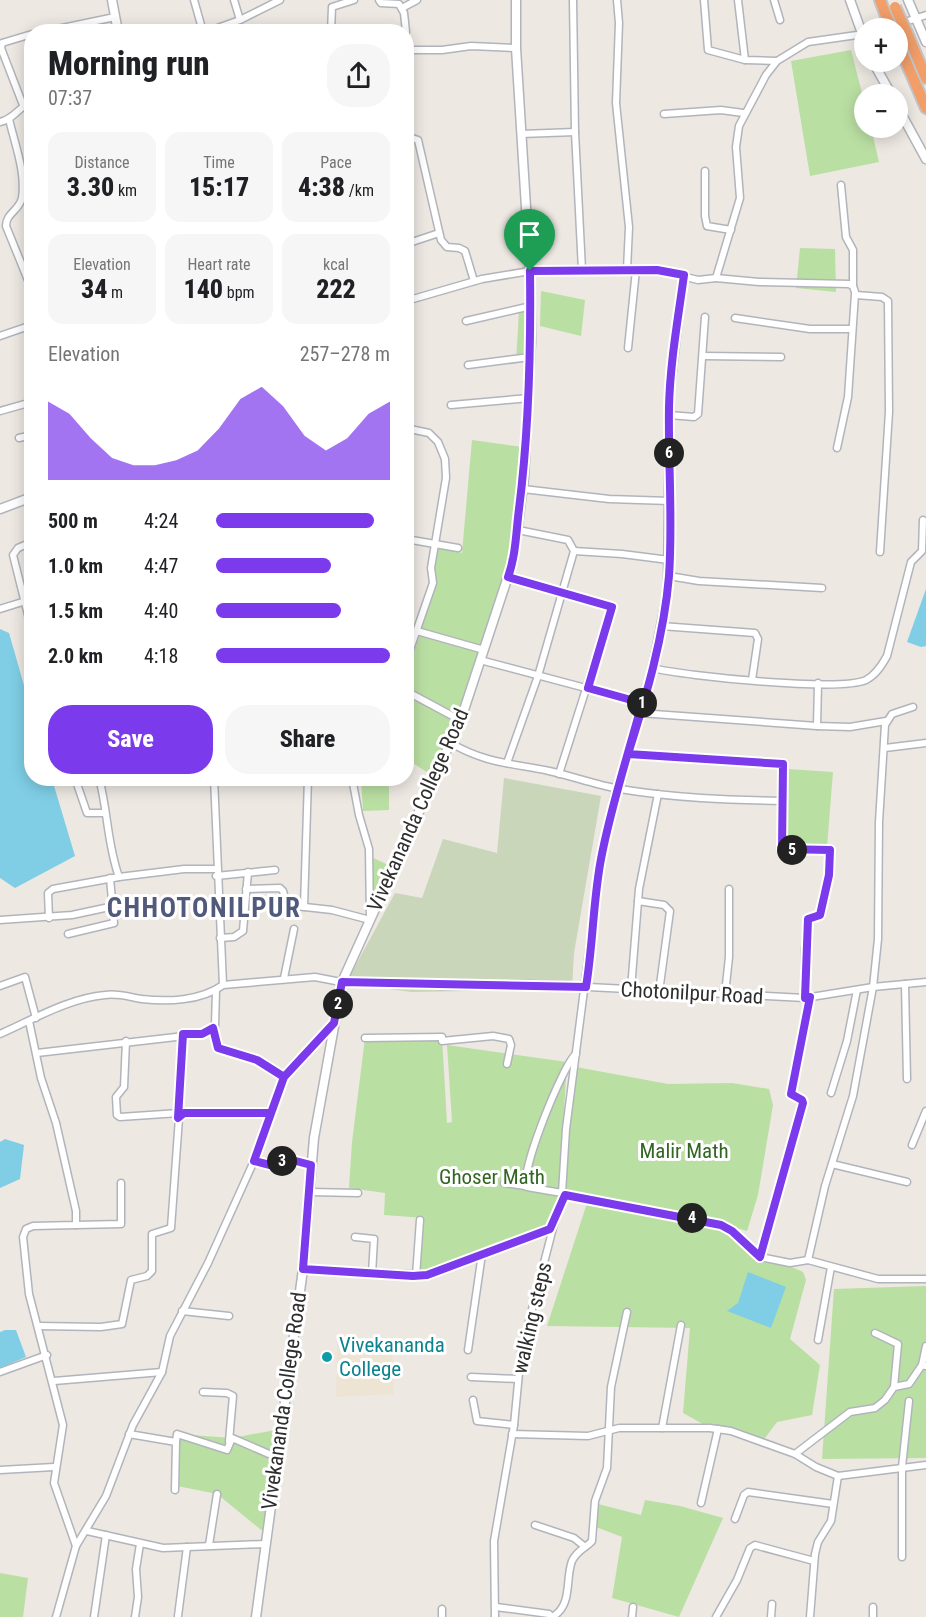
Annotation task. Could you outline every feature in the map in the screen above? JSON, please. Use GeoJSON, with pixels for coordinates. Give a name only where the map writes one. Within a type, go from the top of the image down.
{"type":"FeatureCollection","features":[{"type":"Feature","properties":{"kind":"highway"},"geometry":{"type":"LineString","coordinates":[[880,0],[887,18]]}},
{"type":"Feature","properties":{"kind":"highway"},"geometry":{"type":"LineString","coordinates":[[894,3],[926,78]]}},
{"type":"Feature","properties":{"kind":"highway"},"geometry":{"type":"LineString","coordinates":[[908,66],[926,108]]}},
{"type":"Feature","properties":{"kind":"street"},"geometry":{"type":"LineString","coordinates":[[112,0],[116,24]]}},
{"type":"Feature","properties":{"kind":"street"},"geometry":{"type":"LineString","coordinates":[[194,0],[202,24]]}},
{"type":"Feature","properties":{"kind":"street"},"geometry":{"type":"LineString","coordinates":[[234,0],[240,20]]}},
{"type":"Feature","properties":{"kind":"street"},"geometry":{"type":"LineString","coordinates":[[232,24],[280,0]]}},
{"type":"Feature","properties":{"kind":"street"},"geometry":{"type":"LineString","coordinates":[[331,24],[332,7],[354,0]]}},
{"type":"Feature","properties":{"kind":"street"},"geometry":{"type":"LineString","coordinates":[[379,0],[381,3],[399,4],[405,24]]}},
{"type":"Feature","properties":{"kind":"street"},"geometry":{"type":"LineString","coordinates":[[402,8],[417,0]]}},
{"type":"Feature","properties":{"kind":"street","name":"Vivekananda College Road"},"geometry":{"type":"LineString","coordinates":[[256,1617],[264,1544],[303,1269],[311,1165],[342,982],[460,720],[508,577],[518,530],[529,398],[531,306],[516,48],[516,0]]}},
{"type":"Feature","properties":{"kind":"street"},"geometry":{"type":"LineString","coordinates":[[573,0],[575,132],[582,270]]}},
{"type":"Feature","properties":{"kind":"street"},"geometry":{"type":"LineString","coordinates":[[617,0],[619,23],[616,103],[629,227],[627,270]]}},
{"type":"Feature","properties":{"kind":"street"},"geometry":{"type":"LineString","coordinates":[[704,0],[708,50],[745,60],[777,61]]}},
{"type":"Feature","properties":{"kind":"street"},"geometry":{"type":"LineString","coordinates":[[738,0],[745,60]]}},
{"type":"Feature","properties":{"kind":"street"},"geometry":{"type":"LineString","coordinates":[[774,0],[780,20]]}},
{"type":"Feature","properties":{"kind":"street"},"geometry":{"type":"LineString","coordinates":[[850,0],[856,18]]}},
{"type":"Feature","properties":{"kind":"street"},"geometry":{"type":"LineString","coordinates":[[908,0],[926,42]]}},
{"type":"Feature","properties":{"kind":"street"},"geometry":{"type":"LineString","coordinates":[[908,21],[926,15]]}},
{"type":"Feature","properties":{"kind":"street"},"geometry":{"type":"LineString","coordinates":[[81,24],[115,17]]}},
{"type":"Feature","properties":{"kind":"street"},"geometry":{"type":"LineString","coordinates":[[0,122],[9,119],[23,105],[1,48],[1,42],[24,36]]}},
{"type":"Feature","properties":{"kind":"street"},"geometry":{"type":"LineString","coordinates":[[716,278],[740,198],[736,137],[743,113],[777,61],[808,42],[854,37]]}},
{"type":"Feature","properties":{"kind":"street"},"geometry":{"type":"LineString","coordinates":[[414,50],[442,50],[471,46],[516,48]]}},
{"type":"Feature","properties":{"kind":"street"},"geometry":{"type":"LineString","coordinates":[[664,114],[721,110],[743,113]]}},
{"type":"Feature","properties":{"kind":"street"},"geometry":{"type":"LineString","coordinates":[[9,119],[23,177],[20,205],[3,222],[24,271]]}},
{"type":"Feature","properties":{"kind":"street"},"geometry":{"type":"LineString","coordinates":[[908,126],[926,159]]}},
{"type":"Feature","properties":{"kind":"street"},"geometry":{"type":"LineString","coordinates":[[521,134],[575,132]]}},
{"type":"Feature","properties":{"kind":"street"},"geometry":{"type":"LineString","coordinates":[[414,139],[418,140],[439,233],[447,247],[465,251],[474,281]]}},
{"type":"Feature","properties":{"kind":"street"},"geometry":{"type":"LineString","coordinates":[[705,171],[707,226],[731,230]]}},
{"type":"Feature","properties":{"kind":"street"},"geometry":{"type":"LineString","coordinates":[[837,448],[849,387],[850,329],[855,294],[854,255],[846,237],[841,185]]}},
{"type":"Feature","properties":{"kind":"street"},"geometry":{"type":"LineString","coordinates":[[414,241],[439,233]]}},
{"type":"Feature","properties":{"kind":"street"},"geometry":{"type":"LineString","coordinates":[[628,348],[636,270]]}},
{"type":"Feature","properties":{"kind":"street"},"geometry":{"type":"LineString","coordinates":[[414,299],[474,281],[530,271],[636,270],[684,275],[706,281],[716,278],[853,286]]}},
{"type":"Feature","properties":{"kind":"street","name":"walking steps"},"geometry":{"type":"LineString","coordinates":[[495,1617],[494,1541],[514,1425],[526,1326],[564,1194],[566,1129],[586,987],[595,894],[618,788],[652,668],[669,576],[669,416],[684,275]]}},
{"type":"Feature","properties":{"kind":"street"},"geometry":{"type":"LineString","coordinates":[[855,294],[882,297],[890,304],[889,412],[880,552]]}},
{"type":"Feature","properties":{"kind":"street"},"geometry":{"type":"LineString","coordinates":[[466,321],[531,306]]}},
{"type":"Feature","properties":{"kind":"street"},"geometry":{"type":"LineString","coordinates":[[669,416],[694,417],[698,414],[705,317]]}},
{"type":"Feature","properties":{"kind":"street"},"geometry":{"type":"LineString","coordinates":[[735,318],[810,329],[850,329]]}},
{"type":"Feature","properties":{"kind":"street"},"geometry":{"type":"LineString","coordinates":[[0,336],[24,328]]}},
{"type":"Feature","properties":{"kind":"street"},"geometry":{"type":"LineString","coordinates":[[703,356],[781,357]]}},
{"type":"Feature","properties":{"kind":"street"},"geometry":{"type":"LineString","coordinates":[[468,365],[530,357]]}},
{"type":"Feature","properties":{"kind":"street"},"geometry":{"type":"LineString","coordinates":[[451,405],[529,398]]}},
{"type":"Feature","properties":{"kind":"street"},"geometry":{"type":"LineString","coordinates":[[0,411],[24,404]]}},
{"type":"Feature","properties":{"kind":"street"},"geometry":{"type":"LineString","coordinates":[[414,430],[429,433],[442,450],[446,478],[438,543],[431,568],[433,583],[414,639]]}},
{"type":"Feature","properties":{"kind":"street"},"geometry":{"type":"LineString","coordinates":[[19,438],[24,437]]}},
{"type":"Feature","properties":{"kind":"street"},"geometry":{"type":"LineString","coordinates":[[523,489],[609,499],[670,501]]}},
{"type":"Feature","properties":{"kind":"street"},"geometry":{"type":"LineString","coordinates":[[0,509],[24,500]]}},
{"type":"Feature","properties":{"kind":"street"},"geometry":{"type":"LineString","coordinates":[[652,668],[752,680],[849,685],[866,680],[880,668],[887,656],[911,562],[922,550],[923,520]]}},
{"type":"Feature","properties":{"kind":"street"},"geometry":{"type":"LineString","coordinates":[[507,763],[538,676],[574,551],[568,540],[518,530]]}},
{"type":"Feature","properties":{"kind":"street"},"geometry":{"type":"LineString","coordinates":[[414,540],[458,548]]}},
{"type":"Feature","properties":{"kind":"street"},"geometry":{"type":"LineString","coordinates":[[24,545],[18,548],[13,555],[24,604]]}},
{"type":"Feature","properties":{"kind":"street"},"geometry":{"type":"LineString","coordinates":[[574,551],[669,560]]}},
{"type":"Feature","properties":{"kind":"street"},"geometry":{"type":"LineString","coordinates":[[669,576],[718,583],[822,588]]}},
{"type":"Feature","properties":{"kind":"street"},"geometry":{"type":"LineString","coordinates":[[508,577],[612,607],[559,774]]}},
{"type":"Feature","properties":{"kind":"street"},"geometry":{"type":"LineString","coordinates":[[0,609],[23,601]]}},
{"type":"Feature","properties":{"kind":"street"},"geometry":{"type":"LineString","coordinates":[[661,626],[755,633],[758,639],[752,680]]}},
{"type":"Feature","properties":{"kind":"street"},"geometry":{"type":"LineString","coordinates":[[417,631],[484,650]]}},
{"type":"Feature","properties":{"kind":"street"},"geometry":{"type":"LineString","coordinates":[[480,660],[642,703]]}},
{"type":"Feature","properties":{"kind":"street"},"geometry":{"type":"LineString","coordinates":[[817,726],[818,683]]}},
{"type":"Feature","properties":{"kind":"street"},"geometry":{"type":"LineString","coordinates":[[414,695],[460,720]]}},
{"type":"Feature","properties":{"kind":"street"},"geometry":{"type":"LineString","coordinates":[[808,1260],[832,1164],[853,1096],[873,987],[878,939],[879,822],[886,721],[892,714],[913,707]]}},
{"type":"Feature","properties":{"kind":"street"},"geometry":{"type":"LineString","coordinates":[[640,712],[817,726],[850,727],[886,721]]}},
{"type":"Feature","properties":{"kind":"street"},"geometry":{"type":"LineString","coordinates":[[449,742],[477,757],[618,788],[705,799],[783,801]]}},
{"type":"Feature","properties":{"kind":"street"},"geometry":{"type":"LineString","coordinates":[[885,748],[926,743]]}},
{"type":"Feature","properties":{"kind":"street"},"geometry":{"type":"LineString","coordinates":[[628,754],[783,764],[783,850],[830,850],[829,875],[820,915],[808,919],[807,998],[791,1094],[803,1103],[760,1257]]}},
{"type":"Feature","properties":{"kind":"street"},"geometry":{"type":"LineString","coordinates":[[78,786],[87,813],[104,813]]}},
{"type":"Feature","properties":{"kind":"street"},"geometry":{"type":"LineString","coordinates":[[101,786],[109,844],[119,877]]}},
{"type":"Feature","properties":{"kind":"street"},"geometry":{"type":"LineString","coordinates":[[214,786],[216,873],[223,985]]}},
{"type":"Feature","properties":{"kind":"street"},"geometry":{"type":"LineString","coordinates":[[304,907],[308,786]]}},
{"type":"Feature","properties":{"kind":"street"},"geometry":{"type":"LineString","coordinates":[[246,889],[280,888],[287,905],[332,910],[370,920],[369,849],[354,786]]}},
{"type":"Feature","properties":{"kind":"street"},"geometry":{"type":"LineString","coordinates":[[631,989],[638,901],[658,794]]}},
{"type":"Feature","properties":{"kind":"street"},"geometry":{"type":"LineString","coordinates":[[49,918],[50,890],[110,878],[184,869],[216,873],[275,870]]}},
{"type":"Feature","properties":{"kind":"street"},"geometry":{"type":"LineString","coordinates":[[220,938],[234,937],[243,931],[248,872]]}},
{"type":"Feature","properties":{"kind":"street"},"geometry":{"type":"LineString","coordinates":[[68,934],[112,924],[116,920],[110,878]]}},
{"type":"Feature","properties":{"kind":"street"},"geometry":{"type":"LineString","coordinates":[[725,994],[729,957],[729,889]]}},
{"type":"Feature","properties":{"kind":"street"},"geometry":{"type":"LineString","coordinates":[[638,901],[664,905],[670,911],[659,992]]}},
{"type":"Feature","properties":{"kind":"street"},"geometry":{"type":"LineString","coordinates":[[0,920],[49,918],[114,906]]}},
{"type":"Feature","properties":{"kind":"street"},"geometry":{"type":"LineString","coordinates":[[284,978],[294,929]]}},
{"type":"Feature","properties":{"kind":"street"},"geometry":{"type":"LineString","coordinates":[[0,986],[25,977],[41,1078],[56,1123],[75,1204],[76,1225]]}},
{"type":"Feature","properties":{"kind":"street","name":"Chotonilpur Road"},"geometry":{"type":"LineString","coordinates":[[0,1034],[104,994],[160,1001],[185,999],[216,990],[223,985],[284,978],[315,977],[342,982],[586,987],[807,998],[873,987],[926,982]]}},
{"type":"Feature","properties":{"kind":"street"},"geometry":{"type":"LineString","coordinates":[[905,984],[907,1079]]}},
{"type":"Feature","properties":{"kind":"street"},"geometry":{"type":"LineString","coordinates":[[216,990],[217,1018],[213,1028],[218,1048],[257,1060],[284,1077]]}},
{"type":"Feature","properties":{"kind":"street"},"geometry":{"type":"LineString","coordinates":[[831,1093],[847,1041],[857,990]]}},
{"type":"Feature","properties":{"kind":"street"},"geometry":{"type":"LineString","coordinates":[[56,1617],[76,1546],[87,1531],[110,1488],[129,1434],[162,1372],[170,1336],[254,1161],[284,1077],[334,1023]]}},
{"type":"Feature","properties":{"kind":"street"},"geometry":{"type":"LineString","coordinates":[[37,1053],[183,1034],[202,1034],[213,1028]]}},
{"type":"Feature","properties":{"kind":"street"},"geometry":{"type":"LineString","coordinates":[[38,1326],[101,1327],[122,1323],[131,1280],[147,1276],[152,1271],[152,1234],[171,1228],[183,1034]]}},
{"type":"Feature","properties":{"kind":"street"},"geometry":{"type":"LineString","coordinates":[[365,1038],[442,1039],[493,1036],[509,1039],[511,1045],[507,1064]]}},
{"type":"Feature","properties":{"kind":"street"},"geometry":{"type":"LineString","coordinates":[[126,1041],[124,1087],[116,1097],[117,1114],[120,1117],[179,1116],[184,1113],[271,1113]]}},
{"type":"Feature","properties":{"kind":"street"},"geometry":{"type":"LineString","coordinates":[[525,1186],[535,1143],[567,1062],[577,1053]]}},
{"type":"Feature","properties":{"kind":"street"},"geometry":{"type":"LineString","coordinates":[[912,1145],[926,1111]]}},
{"type":"Feature","properties":{"kind":"street"},"geometry":{"type":"LineString","coordinates":[[254,1161],[270,1165],[292,1160],[311,1165]]}},
{"type":"Feature","properties":{"kind":"street"},"geometry":{"type":"LineString","coordinates":[[832,1164],[907,1182]]}},
{"type":"Feature","properties":{"kind":"street"},"geometry":{"type":"LineString","coordinates":[[76,1546],[54,1483],[54,1467],[63,1425],[27,1275],[23,1237],[26,1229],[33,1226],[121,1224],[121,1183]]}},
{"type":"Feature","properties":{"kind":"street"},"geometry":{"type":"LineString","coordinates":[[504,1183],[721,1225],[732,1231],[760,1257],[790,1263],[808,1260],[878,1279],[926,1279]]}},
{"type":"Feature","properties":{"kind":"street"},"geometry":{"type":"LineString","coordinates":[[310,1192],[358,1193]]}},
{"type":"Feature","properties":{"kind":"street"},"geometry":{"type":"LineString","coordinates":[[416,1276],[420,1220]]}},
{"type":"Feature","properties":{"kind":"street"},"geometry":{"type":"LineString","coordinates":[[303,1269],[416,1276],[435,1272],[550,1229],[554,1224]]}},
{"type":"Feature","properties":{"kind":"street"},"geometry":{"type":"LineString","coordinates":[[355,1237],[374,1239],[372,1274]]}},
{"type":"Feature","properties":{"kind":"street"},"geometry":{"type":"LineString","coordinates":[[468,1350],[482,1254]]}},
{"type":"Feature","properties":{"kind":"street"},"geometry":{"type":"LineString","coordinates":[[818,1340],[831,1267]]}},
{"type":"Feature","properties":{"kind":"street"},"geometry":{"type":"LineString","coordinates":[[182,1311],[229,1316]]}},
{"type":"Feature","properties":{"kind":"street"},"geometry":{"type":"LineString","coordinates":[[496,1607],[549,1614],[552,1617],[563,1606],[573,1559],[584,1546],[592,1541],[595,1502],[607,1468],[611,1387],[627,1312]]}},
{"type":"Feature","properties":{"kind":"street"},"geometry":{"type":"LineString","coordinates":[[662,1428],[681,1326]]}},
{"type":"Feature","properties":{"kind":"street"},"geometry":{"type":"LineString","coordinates":[[795,1454],[850,1412],[870,1409],[881,1404],[894,1387],[898,1344],[875,1333]]}},
{"type":"Feature","properties":{"kind":"street"},"geometry":{"type":"LineString","coordinates":[[894,1387],[909,1383],[924,1365],[926,1347]]}},
{"type":"Feature","properties":{"kind":"street"},"geometry":{"type":"LineString","coordinates":[[0,1372],[46,1355]]}},
{"type":"Feature","properties":{"kind":"street"},"geometry":{"type":"LineString","coordinates":[[54,1381],[162,1372]]}},
{"type":"Feature","properties":{"kind":"street"},"geometry":{"type":"LineString","coordinates":[[471,1377],[518,1379]]}},
{"type":"Feature","properties":{"kind":"street"},"geometry":{"type":"LineString","coordinates":[[203,1392],[227,1393],[233,1396],[227,1450]]}},
{"type":"Feature","properties":{"kind":"street"},"geometry":{"type":"LineString","coordinates":[[473,1400],[477,1421],[514,1425]]}},
{"type":"Feature","properties":{"kind":"street"},"geometry":{"type":"LineString","coordinates":[[902,1557],[902,1467],[909,1401]]}},
{"type":"Feature","properties":{"kind":"street"},"geometry":{"type":"LineString","coordinates":[[512,1434],[588,1436],[608,1431],[662,1428],[718,1429],[795,1454],[816,1467],[838,1476],[926,1465]]}},
{"type":"Feature","properties":{"kind":"street"},"geometry":{"type":"LineString","coordinates":[[701,1503],[718,1429]]}},
{"type":"Feature","properties":{"kind":"street"},"geometry":{"type":"LineString","coordinates":[[129,1434],[176,1442]]}},
{"type":"Feature","properties":{"kind":"street"},"geometry":{"type":"LineString","coordinates":[[175,1490],[177,1434],[227,1450]]}},
{"type":"Feature","properties":{"kind":"street"},"geometry":{"type":"LineString","coordinates":[[227,1450],[232,1438],[276,1457]]}},
{"type":"Feature","properties":{"kind":"street"},"geometry":{"type":"LineString","coordinates":[[0,1470],[54,1467]]}},
{"type":"Feature","properties":{"kind":"street"},"geometry":{"type":"LineString","coordinates":[[810,1617],[814,1561],[818,1542],[831,1521],[838,1476]]}},
{"type":"Feature","properties":{"kind":"street"},"geometry":{"type":"LineString","coordinates":[[735,1519],[744,1495],[748,1492],[833,1504]]}},
{"type":"Feature","properties":{"kind":"street"},"geometry":{"type":"LineString","coordinates":[[209,1545],[217,1494]]}},
{"type":"Feature","properties":{"kind":"street"},"geometry":{"type":"LineString","coordinates":[[535,1525],[574,1538],[584,1546]]}},
{"type":"Feature","properties":{"kind":"street"},"geometry":{"type":"LineString","coordinates":[[87,1531],[140,1544],[187,1547],[264,1544]]}},
{"type":"Feature","properties":{"kind":"street"},"geometry":{"type":"LineString","coordinates":[[94,1617],[106,1535]]}},
{"type":"Feature","properties":{"kind":"street"},"geometry":{"type":"LineString","coordinates":[[135,1617],[138,1597],[136,1569],[140,1544]]}},
{"type":"Feature","properties":{"kind":"street"},"geometry":{"type":"LineString","coordinates":[[717,1617],[750,1548],[755,1545],[814,1561]]}},
{"type":"Feature","properties":{"kind":"street"},"geometry":{"type":"LineString","coordinates":[[178,1616],[187,1547]]}},
{"type":"Feature","properties":{"kind":"street"},"geometry":{"type":"LineString","coordinates":[[771,1617],[772,1604]]}},
{"type":"Feature","properties":{"kind":"street"},"geometry":{"type":"LineString","coordinates":[[632,1617],[633,1607]]}},
{"type":"Feature","properties":{"kind":"street"},"geometry":{"type":"LineString","coordinates":[[873,1607],[873,1617]]}},
{"type":"Feature","properties":{"kind":"street"},"geometry":{"type":"LineString","coordinates":[[442,1609],[442,1617]]}},
{"type":"Feature","properties":{"kind":"shaded area"},"geometry":{"type":"Polygon","coordinates":[[[337,1343],[392,1343],[394,1394],[336,1397],[337,1343]]]}},
{"type":"Feature","properties":{"kind":"green space"},"geometry":{"type":"Polygon","coordinates":[[[851,50],[854,72],[857,72],[860,84],[854,84],[854,138],[873,138],[879,162],[810,176],[791,61],[851,50]]]}},
{"type":"Feature","properties":{"kind":"green space"},"geometry":{"type":"Polygon","coordinates":[[[800,248],[835,249],[836,292],[796,288],[800,248]]]}},
{"type":"Feature","properties":{"kind":"green space"},"geometry":{"type":"Polygon","coordinates":[[[541,291],[585,300],[581,336],[540,326],[541,291]]]}},
{"type":"Feature","properties":{"kind":"green space"},"geometry":{"type":"Polygon","coordinates":[[[528,309],[528,361],[516,362],[519,311],[528,309]]]}},
{"type":"Feature","properties":{"kind":"green space"},"geometry":{"type":"Polygon","coordinates":[[[472,440],[522,447],[516,529],[508,568],[501,581],[482,654],[434,777],[414,764],[414,651],[420,635],[439,546],[462,553],[472,440]]]}},
{"type":"Feature","properties":{"kind":"green space"},"geometry":{"type":"Polygon","coordinates":[[[788,769],[833,772],[827,847],[785,846],[788,769]]]}},
{"type":"Feature","properties":{"kind":"green space"},"geometry":{"type":"Polygon","coordinates":[[[504,778],[601,796],[574,953],[572,989],[411,992],[346,983],[395,893],[422,898],[443,839],[497,853],[504,778]]]}},
{"type":"Feature","properties":{"kind":"green space"},"geometry":{"type":"Polygon","coordinates":[[[361,786],[389,786],[389,810],[363,811],[361,786]]]}},
{"type":"Feature","properties":{"kind":"green space"},"geometry":{"type":"Polygon","coordinates":[[[373,858],[393,867],[372,910],[373,858]]]}},
{"type":"Feature","properties":{"kind":"green space","name":"Ghoser Math"},"geometry":{"type":"Polygon","coordinates":[[[442,1037],[447,1123],[452,1122],[447,1045],[567,1062],[559,1190],[563,1197],[550,1227],[490,1251],[420,1272],[424,1218],[384,1215],[385,1193],[349,1188],[352,1142],[365,1038],[442,1037]]]}},
{"type":"Feature","properties":{"kind":"green space","name":"Malir Math"},"geometry":{"type":"Polygon","coordinates":[[[576,1067],[668,1084],[732,1083],[769,1089],[773,1105],[758,1195],[747,1231],[730,1226],[723,1228],[765,1255],[803,1272],[806,1280],[790,1339],[820,1365],[812,1415],[777,1422],[765,1438],[710,1428],[683,1413],[690,1328],[547,1326],[588,1200],[562,1189],[576,1067]]]}},
{"type":"Feature","properties":{"kind":"green space"},"geometry":{"type":"Polygon","coordinates":[[[926,1286],[926,1458],[822,1459],[834,1289],[926,1286]]]}},
{"type":"Feature","properties":{"kind":"green space"},"geometry":{"type":"Polygon","coordinates":[[[281,1429],[265,1533],[217,1494],[177,1486],[177,1434],[232,1438],[281,1429]]]}},
{"type":"Feature","properties":{"kind":"green space"},"geometry":{"type":"Polygon","coordinates":[[[645,1500],[680,1506],[723,1518],[679,1617],[612,1598],[622,1537],[596,1527],[598,1504],[641,1515],[645,1500]]]}},
{"type":"Feature","properties":{"kind":"green space"},"geometry":{"type":"Polygon","coordinates":[[[0,1573],[28,1578],[23,1617],[0,1617],[0,1573]]]}},
{"type":"Feature","properties":{"kind":"water"},"geometry":{"type":"Polygon","coordinates":[[[926,589],[926,646],[921,647],[907,642],[926,589]]]}},
{"type":"Feature","properties":{"kind":"water"},"geometry":{"type":"Polygon","coordinates":[[[0,629],[9,633],[24,686],[24,786],[54,786],[75,856],[15,888],[0,878],[0,629]]]}},
{"type":"Feature","properties":{"kind":"water"},"geometry":{"type":"Polygon","coordinates":[[[5,1139],[24,1145],[20,1179],[0,1188],[0,1142],[5,1139]]]}},
{"type":"Feature","properties":{"kind":"water"},"geometry":{"type":"Polygon","coordinates":[[[748,1272],[786,1287],[771,1328],[727,1311],[738,1303],[748,1272]]]}},
{"type":"Feature","properties":{"kind":"water"},"geometry":{"type":"Polygon","coordinates":[[[16,1330],[26,1357],[0,1368],[0,1332],[16,1330]]]}},
{"type":"Feature","properties":{"kind":"place","name":"Vivekananda College"},"geometry":{"type":"Point","coordinates":[327,1357]}},
{"type":"Feature","properties":{"kind":"district","name":"CHHOTONILPUR"},"geometry":{"type":"Point","coordinates":[204,908]}},
{"type":"Feature","properties":{"kind":"route"},"geometry":{"type":"LineString","coordinates":[[530,271],[531,341],[527,442],[518,530],[508,577],[612,607],[588,688],[642,703],[626,761],[622,781],[615,797],[601,859],[594,901],[586,987],[496,983],[442,986],[393,982],[342,982],[334,1023],[297,1066],[286,1074],[271,1113],[184,1113],[178,1118],[183,1034],[202,1034],[213,1028],[218,1048],[257,1060],[284,1077],[277,1093],[264,1136],[254,1161],[270,1165],[279,1161],[292,1160],[311,1165],[303,1269],[427,1275],[550,1229],[561,1209],[565,1195],[596,1203],[709,1221],[732,1231],[760,1257],[803,1103],[791,1094],[810,997],[805,998],[805,949],[808,919],[820,915],[830,869],[830,850],[785,851],[782,849],[785,771],[783,764],[628,754],[650,676],[669,576],[669,404],[684,275],[657,270],[530,271]]}}]}
